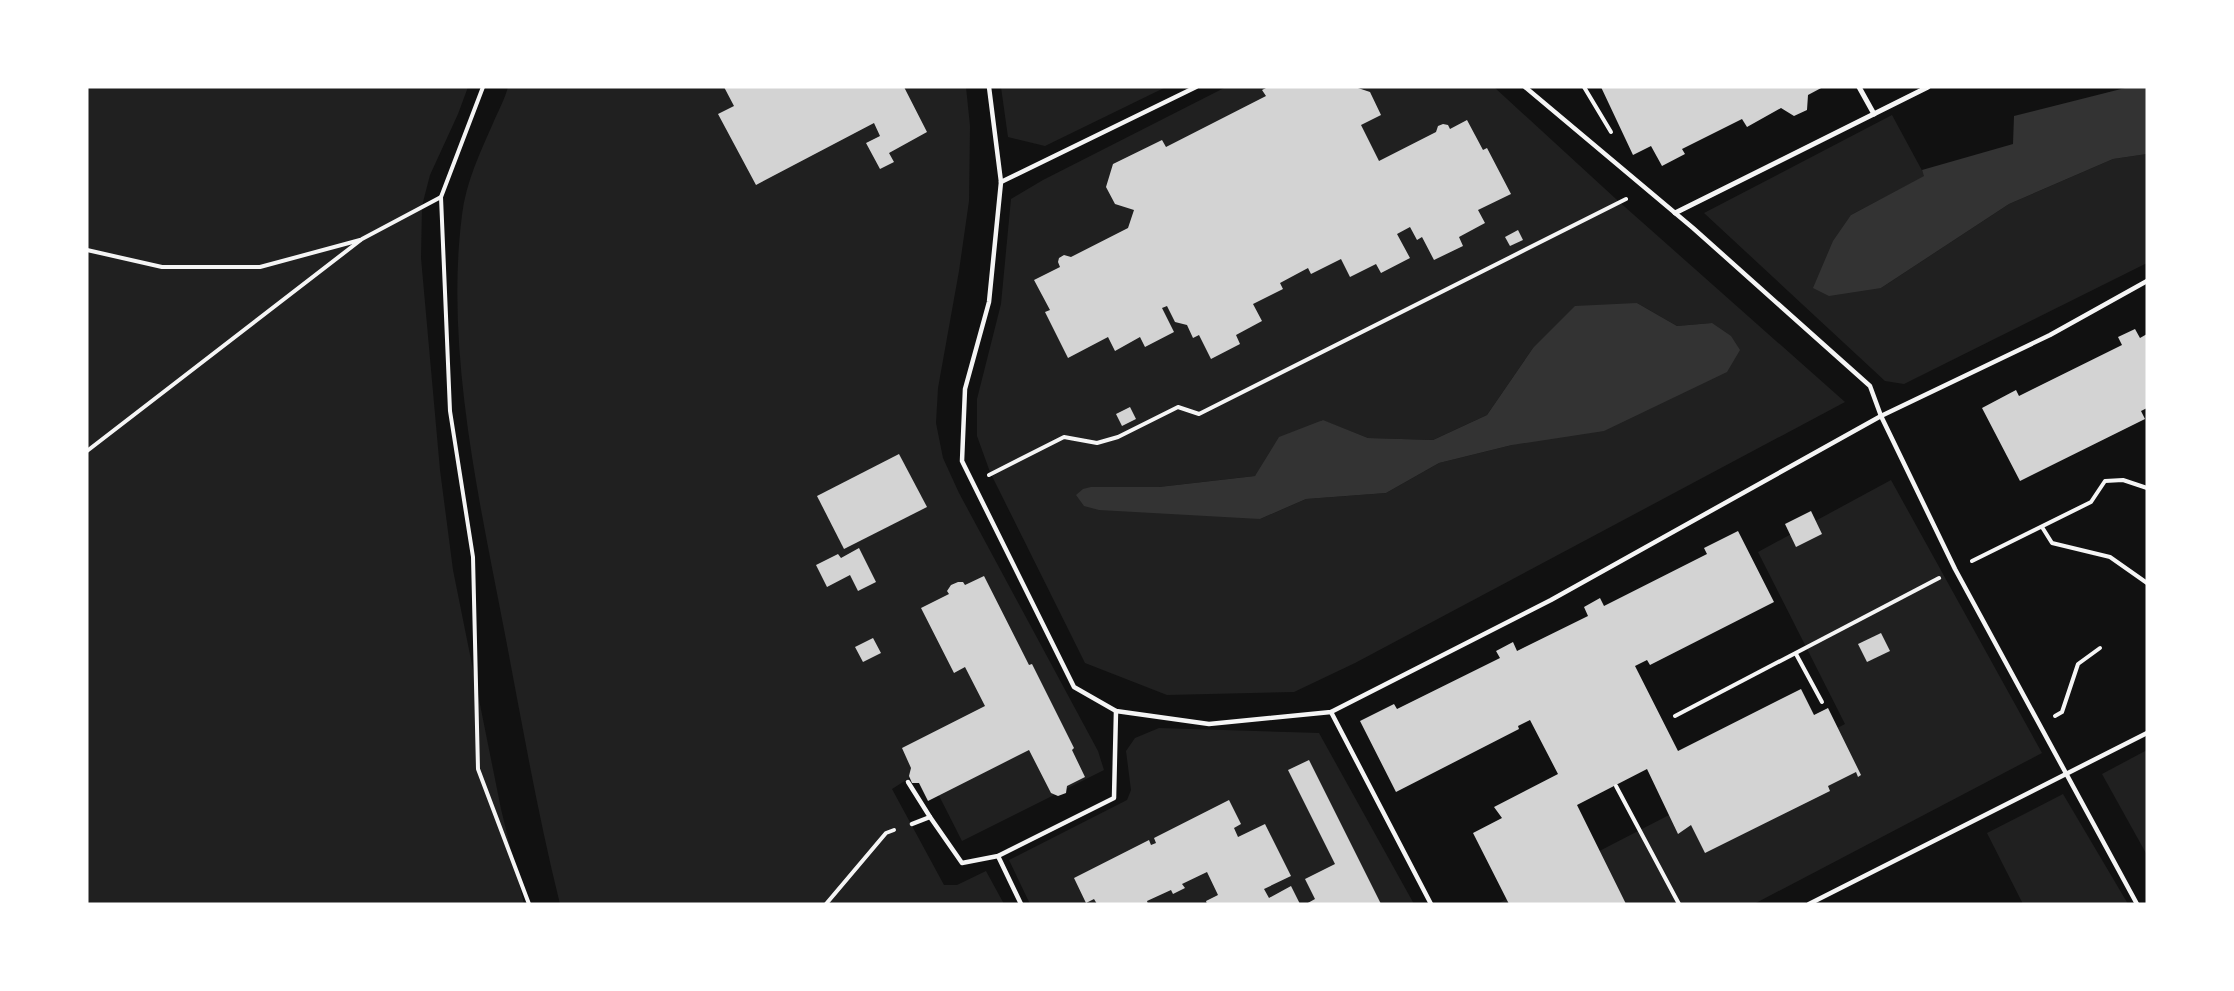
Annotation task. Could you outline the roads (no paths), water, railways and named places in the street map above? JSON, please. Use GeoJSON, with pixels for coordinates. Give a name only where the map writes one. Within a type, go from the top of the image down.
{"type":"FeatureCollection","features":[{"type":"Feature","properties":{"kind":"street"},"geometry":{"type":"LineString","coordinates":[[1859,87],[1874,114]]}},
{"type":"Feature","properties":{"kind":"street"},"geometry":{"type":"LineString","coordinates":[[1675,213],[1928,87]]}},
{"type":"Feature","properties":{"kind":"lane"},"geometry":{"type":"LineString","coordinates":[[989,87],[1001,182],[989,302],[965,389],[962,461],[1074,687],[1116,711],[1209,724],[1331,712],[1551,600],[1881,416],[2050,335],[2147,281]]}},
{"type":"Feature","properties":{"kind":"lane"},"geometry":{"type":"LineString","coordinates":[[1001,182],[1196,87]]}},
{"type":"Feature","properties":{"kind":"lane"},"geometry":{"type":"LineString","coordinates":[[1525,87],[1675,213],[1870,386],[1881,416],[1955,569],[2137,904]]}},
{"type":"Feature","properties":{"kind":"lane"},"geometry":{"type":"LineString","coordinates":[[908,782],[962,863],[998,856],[1114,798],[1116,711]]}},
{"type":"Feature","properties":{"kind":"lane"},"geometry":{"type":"LineString","coordinates":[[1331,712],[1431,904]]}},
{"type":"Feature","properties":{"kind":"lane"},"geometry":{"type":"LineString","coordinates":[[1809,904],[2147,733]]}},
{"type":"Feature","properties":{"kind":"lane"},"geometry":{"type":"LineString","coordinates":[[912,824],[930,817]]}},
{"type":"Feature","properties":{"kind":"lane"},"geometry":{"type":"LineString","coordinates":[[998,856],[1021,904]]}}]}
